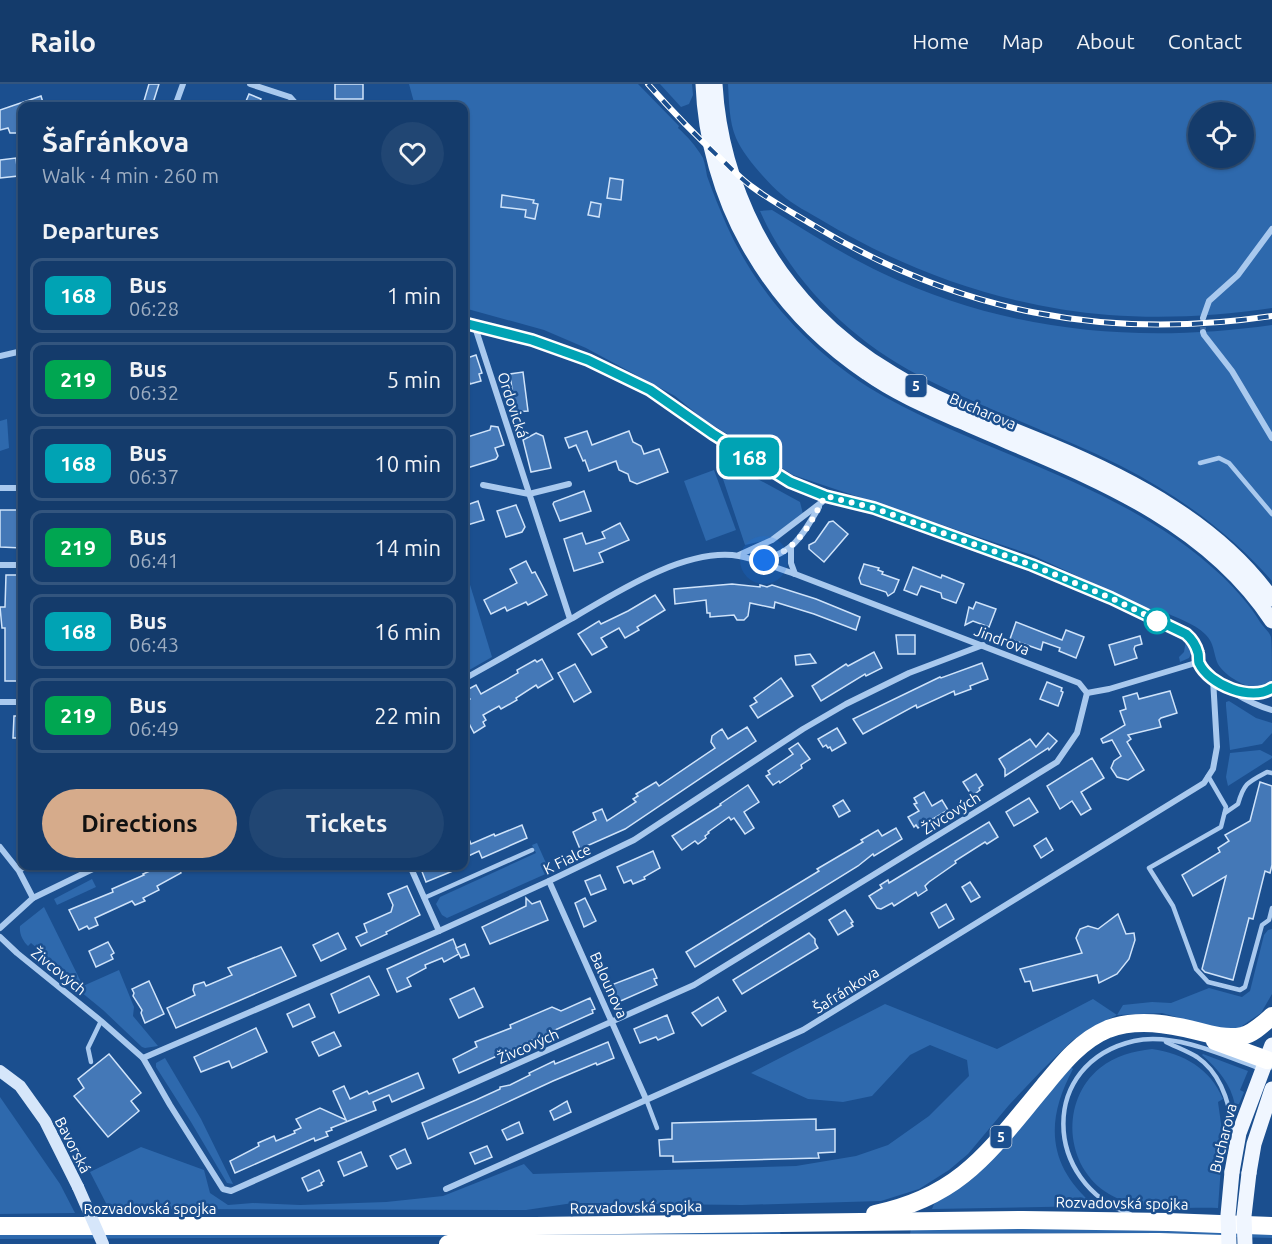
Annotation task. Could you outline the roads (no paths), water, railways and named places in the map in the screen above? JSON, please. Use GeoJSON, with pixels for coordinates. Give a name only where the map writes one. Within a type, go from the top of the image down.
{"type":"FeatureCollection","features":[{"type":"Feature","properties":{"kind":"highway","name":"5"},"geometry":{"type":"LineString","coordinates":[[811,1222],[893,1210],[935,1195],[976,1165],[1056,1071],[1095,1035],[1111,1028],[1132,1024],[1166,1032],[1231,1038],[1245,1036],[1272,1016]]}},
{"type":"Feature","properties":{"kind":"highway"},"geometry":{"type":"LineString","coordinates":[[1166,1032],[1269,1061]]}},
{"type":"Feature","properties":{"kind":"highway","name":"Rozvadovská spojka"},"geometry":{"type":"LineString","coordinates":[[0,1226],[524,1226],[1023,1220],[1272,1226]]}},
{"type":"Feature","properties":{"kind":"highway"},"geometry":{"type":"LineString","coordinates":[[448,1244],[885,1242],[1223,1244]]}},
{"type":"Feature","properties":{"kind":"main road","name":"Bucharova"},"geometry":{"type":"LineString","coordinates":[[703,84],[709,137],[728,204],[757,261],[782,296],[817,333],[867,374],[890,387],[975,428],[1083,473],[1165,518],[1203,546],[1239,578],[1272,621]]}},
{"type":"Feature","properties":{"kind":"main road","name":"Bucharova"},"geometry":{"type":"LineString","coordinates":[[715,84],[727,162],[743,206],[778,270],[821,320],[867,358],[894,375],[967,411],[1094,464],[1167,505],[1202,528],[1231,552],[1248,568],[1272,598]]}},
{"type":"Feature","properties":{"kind":"main road","name":"Bucharova"},"geometry":{"type":"LineString","coordinates":[[1228,1244],[1228,1215],[1234,1155],[1239,1133],[1269,1061]]}},
{"type":"Feature","properties":{"kind":"main road"},"geometry":{"type":"LineString","coordinates":[[1245,1244],[1244,1216],[1254,1144],[1272,1089]]}},
{"type":"Feature","properties":{"kind":"street"},"geometry":{"type":"LineString","coordinates":[[176,102],[183,84]]}},
{"type":"Feature","properties":{"kind":"street"},"geometry":{"type":"LineString","coordinates":[[250,84],[290,97],[294,102]]}},
{"type":"Feature","properties":{"kind":"street"},"geometry":{"type":"LineString","coordinates":[[1203,318],[1209,301],[1238,275],[1272,229]]}},
{"type":"Feature","properties":{"kind":"street"},"geometry":{"type":"LineString","coordinates":[[468,323],[532,340],[588,360],[650,390],[713,434],[790,482],[823,499],[874,508],[1032,565],[1111,598],[1186,634],[1194,640],[1199,662],[1214,680],[1258,706],[1272,710]]}},
{"type":"Feature","properties":{"kind":"street","name":"Ordovická"},"geometry":{"type":"LineString","coordinates":[[474,324],[570,619]]}},
{"type":"Feature","properties":{"kind":"street"},"geometry":{"type":"LineString","coordinates":[[1203,332],[1232,371],[1272,438]]}},
{"type":"Feature","properties":{"kind":"street"},"geometry":{"type":"LineString","coordinates":[[0,356],[18,352]]}},
{"type":"Feature","properties":{"kind":"street"},"geometry":{"type":"LineString","coordinates":[[483,485],[529,494],[569,484]]}},
{"type":"Feature","properties":{"kind":"street"},"geometry":{"type":"LineString","coordinates":[[0,488],[18,488]]}},
{"type":"Feature","properties":{"kind":"street"},"geometry":{"type":"LineString","coordinates":[[757,562],[776,557],[800,540],[823,499]]}},
{"type":"Feature","properties":{"kind":"street","name":"Jindrova"},"geometry":{"type":"LineString","coordinates":[[739,556],[772,540],[823,499]]}},
{"type":"Feature","properties":{"kind":"street"},"geometry":{"type":"LineString","coordinates":[[791,547],[791,563],[795,574]]}},
{"type":"Feature","properties":{"kind":"street","name":"Jindrova"},"geometry":{"type":"LineString","coordinates":[[468,677],[619,590],[663,569],[709,557],[739,556],[795,574],[983,645],[1079,683],[1088,693]]}},
{"type":"Feature","properties":{"kind":"street"},"geometry":{"type":"LineString","coordinates":[[0,565],[18,565]]}},
{"type":"Feature","properties":{"kind":"street","name":"K Fialce"},"geometry":{"type":"LineString","coordinates":[[143,1058],[439,931],[634,840],[793,735],[846,704],[909,673],[983,645]]}},
{"type":"Feature","properties":{"kind":"street"},"geometry":{"type":"LineString","coordinates":[[1088,693],[1199,662]]}},
{"type":"Feature","properties":{"kind":"street"},"geometry":{"type":"LineString","coordinates":[[1208,776],[1213,769],[1217,747],[1214,680]]}},
{"type":"Feature","properties":{"kind":"street"},"geometry":{"type":"LineString","coordinates":[[1231,690],[1253,693],[1270,690]]}},
{"type":"Feature","properties":{"kind":"street","name":"Živcových"},"geometry":{"type":"LineString","coordinates":[[0,937],[17,954],[143,1058],[223,1189],[231,1191],[694,986],[1057,762],[1077,733],[1088,693]]}},
{"type":"Feature","properties":{"kind":"street"},"geometry":{"type":"LineString","coordinates":[[0,702],[18,702]]}},
{"type":"Feature","properties":{"kind":"street","name":"Šafránkova"},"geometry":{"type":"LineString","coordinates":[[446,1188],[803,1030],[1204,783],[1208,776]]}},
{"type":"Feature","properties":{"kind":"street"},"geometry":{"type":"LineString","coordinates":[[0,847],[18,870]]}},
{"type":"Feature","properties":{"kind":"street"},"geometry":{"type":"LineString","coordinates":[[0,928],[33,898],[91,870]]}},
{"type":"Feature","properties":{"kind":"street"},"geometry":{"type":"LineString","coordinates":[[412,870],[439,931]]}},
{"type":"Feature","properties":{"kind":"street"},"geometry":{"type":"LineString","coordinates":[[19,871],[33,898]]}},
{"type":"Feature","properties":{"kind":"street","name":"Balounova"},"geometry":{"type":"LineString","coordinates":[[549,881],[646,1099]]}},
{"type":"Feature","properties":{"kind":"street","name":"Bavorská"},"geometry":{"type":"LineString","coordinates":[[0,1071],[20,1086],[45,1121],[103,1244]]}},
{"type":"Feature","properties":{"kind":"lane"},"geometry":{"type":"LineString","coordinates":[[1200,463],[1220,458],[1229,463],[1272,514]]}},
{"type":"Feature","properties":{"kind":"lane"},"geometry":{"type":"LineString","coordinates":[[1225,813],[1238,804],[1242,789],[1247,783],[1267,772],[1272,773]]}},
{"type":"Feature","properties":{"kind":"lane"},"geometry":{"type":"LineString","coordinates":[[1208,776],[1226,807],[1221,827],[1149,868],[1173,906],[1196,969],[1208,982],[1240,990],[1245,987],[1262,926],[1269,920],[1272,908]]}},
{"type":"Feature","properties":{"kind":"lane"},"geometry":{"type":"LineString","coordinates":[[424,898],[532,850]]}},
{"type":"Feature","properties":{"kind":"lane"},"geometry":{"type":"LineString","coordinates":[[91,1062],[88,1048],[101,1021]]}},
{"type":"Feature","properties":{"kind":"lane"},"geometry":{"type":"LineString","coordinates":[[1168,1222],[1146,1219],[1112,1206],[1090,1189],[1073,1167],[1066,1151],[1063,1129],[1064,1110],[1067,1095],[1086,1067],[1103,1053],[1118,1046],[1166,1032],[1209,1068],[1220,1083],[1231,1110],[1234,1155]]}},
{"type":"Feature","properties":{"kind":"lane"},"geometry":{"type":"LineString","coordinates":[[646,1099],[657,1128]]}},
{"type":"Feature","properties":{"kind":"lane"},"geometry":{"type":"LineString","coordinates":[[885,1221],[885,1242]]}},
{"type":"Feature","properties":{"kind":"lane"},"geometry":{"type":"LineString","coordinates":[[810,1242],[811,1222]]}},
{"type":"Feature","properties":{"kind":"tunnel"},"geometry":{"type":"LineString","coordinates":[[1203,318],[1203,332]]}},
{"type":"Feature","properties":{"kind":"railway"},"geometry":{"type":"LineString","coordinates":[[648,84],[674,113],[747,183],[813,225],[868,255],[922,279],[978,299],[1034,312],[1092,321],[1150,325],[1210,323],[1272,316]]}}]}
